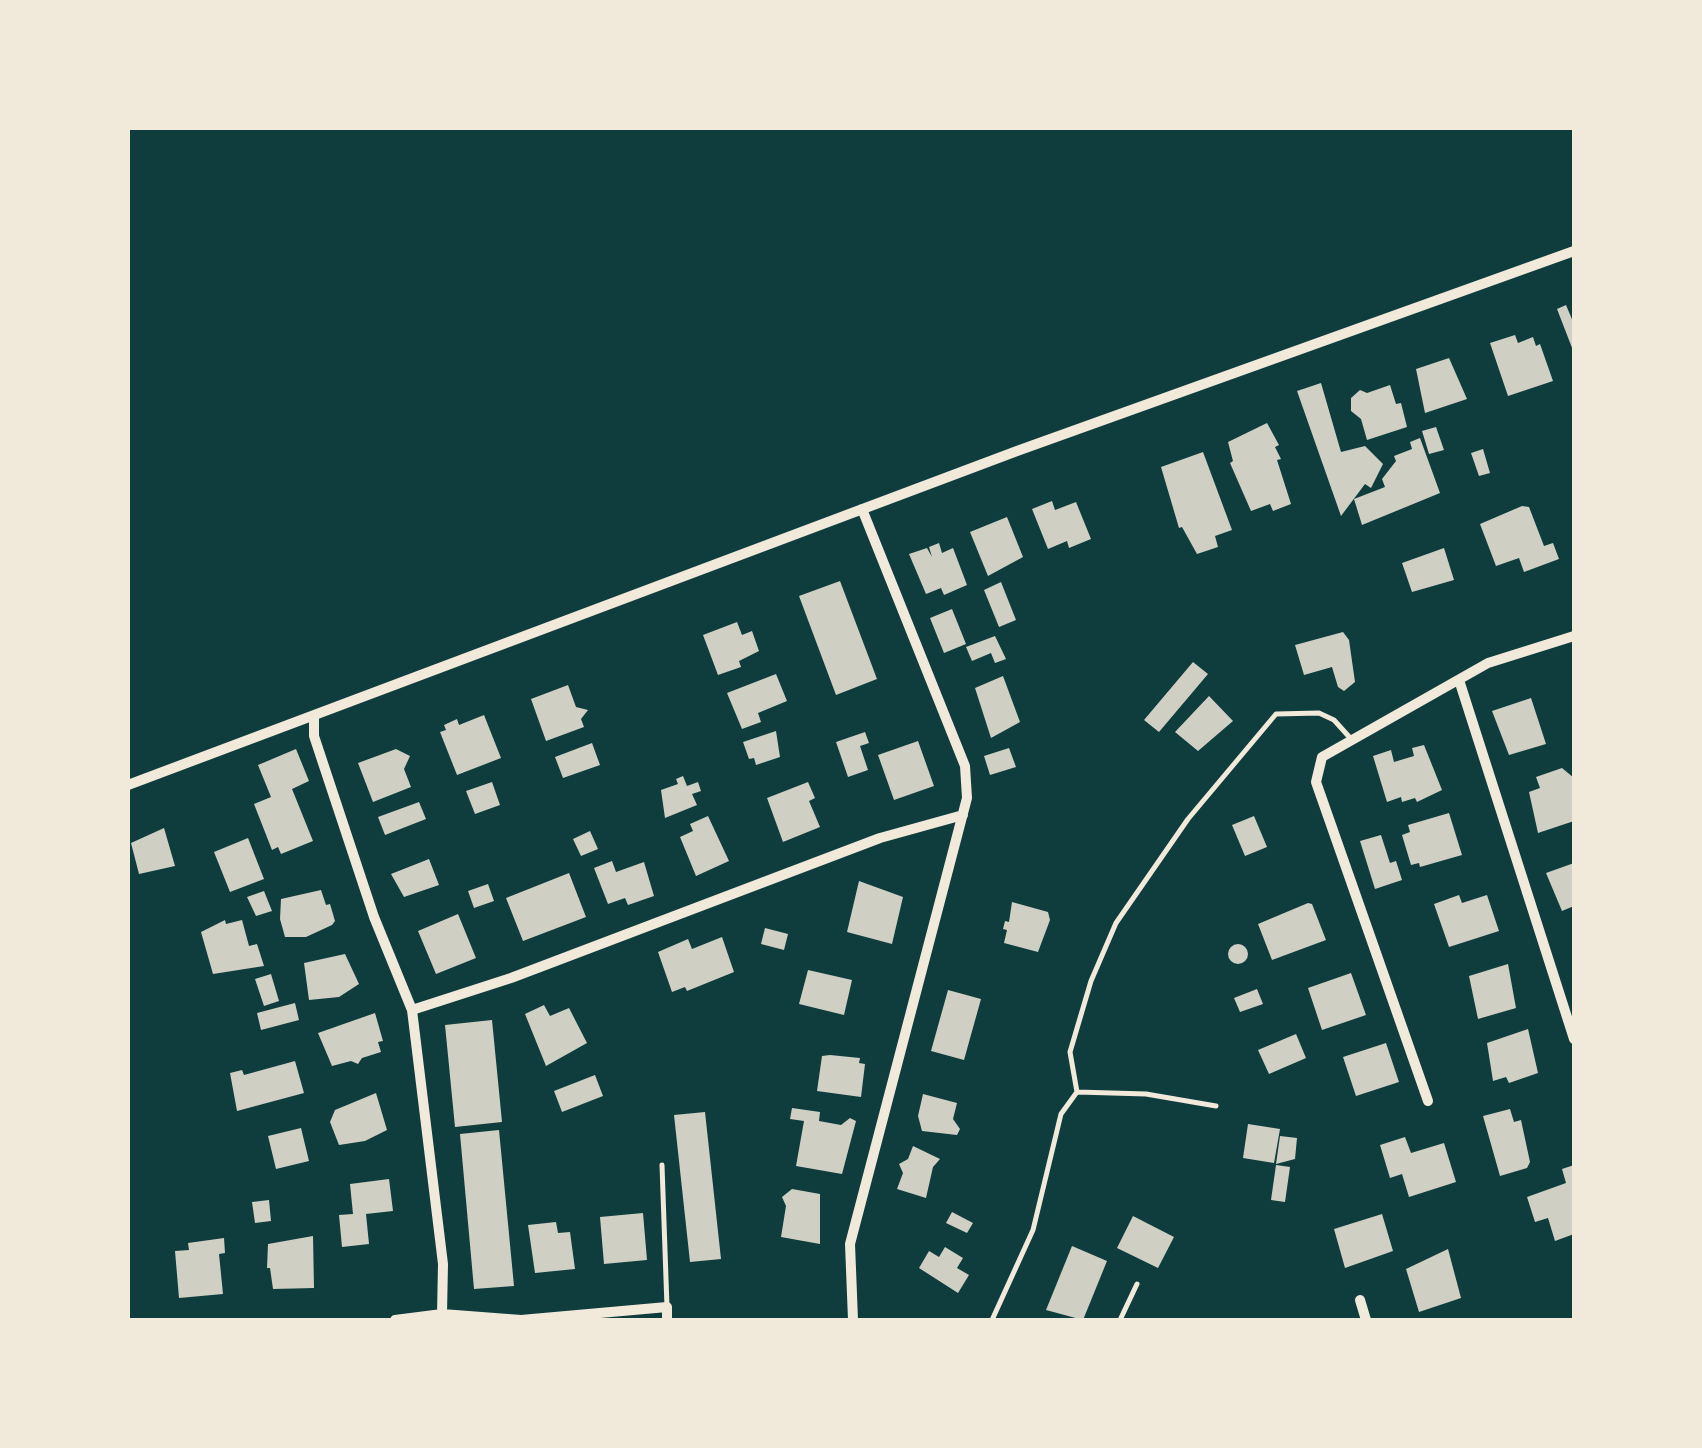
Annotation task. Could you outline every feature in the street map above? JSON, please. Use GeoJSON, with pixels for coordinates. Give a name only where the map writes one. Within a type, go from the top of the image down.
{"type":"FeatureCollection","features":[{"type":"Feature","properties":{"kind":"street"},"geometry":{"type":"LineString","coordinates":[[128,785],[862,509],[1574,251]]}},
{"type":"Feature","properties":{"kind":"street"},"geometry":{"type":"LineString","coordinates":[[853,1320],[850,1244],[963,815],[965,766],[862,509]]}},
{"type":"Feature","properties":{"kind":"street"},"geometry":{"type":"LineString","coordinates":[[1428,1101],[1316,782],[1322,757],[1488,663],[1574,636]]}},
{"type":"Feature","properties":{"kind":"street"},"geometry":{"type":"LineString","coordinates":[[1459,680],[1574,1038]]}},
{"type":"Feature","properties":{"kind":"street"},"geometry":{"type":"LineString","coordinates":[[314,718],[314,736],[374,917],[412,1010],[443,1264],[442,1314]]}},
{"type":"Feature","properties":{"kind":"street"},"geometry":{"type":"LineString","coordinates":[[412,1010],[511,978],[880,838],[963,815]]}},
{"type":"Feature","properties":{"kind":"street"},"geometry":{"type":"LineString","coordinates":[[1360,1300],[1366,1320]]}},
{"type":"Feature","properties":{"kind":"street"},"geometry":{"type":"LineString","coordinates":[[395,1320],[442,1314],[521,1320],[667,1307],[668,1320]]}},
{"type":"Feature","properties":{"kind":"lane"},"geometry":{"type":"LineString","coordinates":[[992,1320],[1032,1230],[1062,1114],[1077,1092],[1070,1052],[1091,981],[1116,923],[1188,819],[1276,714],[1319,713],[1334,720],[1352,740]]}},
{"type":"Feature","properties":{"kind":"lane"},"geometry":{"type":"LineString","coordinates":[[1077,1092],[1146,1094],[1216,1106]]}},
{"type":"Feature","properties":{"kind":"lane"},"geometry":{"type":"LineString","coordinates":[[662,1165],[667,1307]]}},
{"type":"Feature","properties":{"kind":"lane"},"geometry":{"type":"LineString","coordinates":[[1120,1320],[1137,1284]]}},
{"type":"Feature","properties":{"kind":"building"},"geometry":{"type":"Polygon","coordinates":[[[1566,305],[1574,324],[1574,353],[1557,309],[1566,305]]]}},
{"type":"Feature","properties":{"kind":"building"},"geometry":{"type":"Polygon","coordinates":[[[1515,335],[1518,343],[1533,337],[1536,346],[1540,344],[1553,381],[1508,396],[1490,343],[1515,335]]]}},
{"type":"Feature","properties":{"kind":"building"},"geometry":{"type":"Polygon","coordinates":[[[1449,358],[1467,399],[1425,413],[1416,369],[1449,358]]]}},
{"type":"Feature","properties":{"kind":"building"},"geometry":{"type":"Polygon","coordinates":[[[1321,383],[1341,452],[1365,446],[1383,464],[1371,488],[1365,484],[1341,516],[1297,391],[1321,383]]]}},
{"type":"Feature","properties":{"kind":"building"},"geometry":{"type":"Polygon","coordinates":[[[1390,385],[1396,404],[1401,403],[1407,427],[1367,440],[1361,419],[1351,411],[1351,398],[1360,390],[1367,393],[1390,385]]]}},
{"type":"Feature","properties":{"kind":"building"},"geometry":{"type":"Polygon","coordinates":[[[1267,423],[1279,445],[1275,447],[1281,459],[1277,460],[1291,504],[1273,511],[1270,504],[1251,511],[1230,463],[1233,461],[1228,442],[1267,423]]]}},
{"type":"Feature","properties":{"kind":"building"},"geometry":{"type":"Polygon","coordinates":[[[1436,427],[1444,450],[1429,454],[1422,431],[1436,427]]]}},
{"type":"Feature","properties":{"kind":"building"},"geometry":{"type":"Polygon","coordinates":[[[1420,438],[1440,493],[1362,525],[1354,499],[1385,487],[1382,479],[1396,461],[1394,456],[1412,449],[1410,442],[1420,438]]]}},
{"type":"Feature","properties":{"kind":"building"},"geometry":{"type":"Polygon","coordinates":[[[1483,449],[1490,473],[1479,476],[1471,453],[1483,449]]]}},
{"type":"Feature","properties":{"kind":"building"},"geometry":{"type":"Polygon","coordinates":[[[1203,452],[1232,530],[1215,536],[1218,547],[1197,554],[1182,527],[1179,528],[1161,467],[1203,452]]]}},
{"type":"Feature","properties":{"kind":"building"},"geometry":{"type":"Polygon","coordinates":[[[1052,501],[1055,510],[1076,502],[1091,539],[1069,548],[1067,541],[1048,549],[1032,509],[1052,501]]]}},
{"type":"Feature","properties":{"kind":"building"},"geometry":{"type":"Polygon","coordinates":[[[1522,506],[1529,507],[1544,546],[1553,543],[1559,559],[1524,572],[1519,558],[1496,566],[1480,524],[1522,506]]]}},
{"type":"Feature","properties":{"kind":"building"},"geometry":{"type":"Polygon","coordinates":[[[1007,517],[1023,557],[988,576],[970,532],[1007,517]]]}},
{"type":"Feature","properties":{"kind":"building"},"geometry":{"type":"Polygon","coordinates":[[[939,543],[942,553],[953,548],[967,585],[944,595],[941,588],[926,594],[909,554],[927,548],[932,557],[929,547],[939,543]]]}},
{"type":"Feature","properties":{"kind":"building"},"geometry":{"type":"Polygon","coordinates":[[[1444,548],[1454,580],[1412,592],[1402,563],[1444,548]]]}},
{"type":"Feature","properties":{"kind":"building"},"geometry":{"type":"Polygon","coordinates":[[[840,581],[877,679],[836,695],[799,596],[840,581]]]}},
{"type":"Feature","properties":{"kind":"building"},"geometry":{"type":"Polygon","coordinates":[[[1001,582],[1016,620],[999,627],[984,590],[1001,582]]]}},
{"type":"Feature","properties":{"kind":"building"},"geometry":{"type":"Polygon","coordinates":[[[952,609],[966,644],[944,653],[930,618],[952,609]]]}},
{"type":"Feature","properties":{"kind":"building"},"geometry":{"type":"Polygon","coordinates":[[[737,622],[742,635],[752,631],[759,651],[739,661],[741,667],[718,675],[703,635],[737,622]]]}},
{"type":"Feature","properties":{"kind":"building"},"geometry":{"type":"Polygon","coordinates":[[[1343,632],[1349,640],[1355,682],[1344,691],[1338,687],[1332,667],[1304,675],[1295,645],[1343,632]]]}},
{"type":"Feature","properties":{"kind":"building"},"geometry":{"type":"Polygon","coordinates":[[[995,636],[1006,659],[995,663],[991,653],[972,661],[966,647],[995,636]]]}},
{"type":"Feature","properties":{"kind":"building"},"geometry":{"type":"Polygon","coordinates":[[[1193,662],[1208,674],[1159,732],[1144,720],[1193,662]]]}},
{"type":"Feature","properties":{"kind":"building"},"geometry":{"type":"Polygon","coordinates":[[[776,674],[787,701],[758,713],[761,722],[742,729],[727,693],[776,674]]]}},
{"type":"Feature","properties":{"kind":"building"},"geometry":{"type":"Polygon","coordinates":[[[1003,676],[1020,722],[991,738],[975,688],[1003,676]]]}},
{"type":"Feature","properties":{"kind":"building"},"geometry":{"type":"Polygon","coordinates":[[[568,685],[576,707],[588,710],[581,719],[584,727],[546,741],[531,699],[568,685]]]}},
{"type":"Feature","properties":{"kind":"building"},"geometry":{"type":"Polygon","coordinates":[[[1209,696],[1233,721],[1198,751],[1175,732],[1209,696]]]}},
{"type":"Feature","properties":{"kind":"building"},"geometry":{"type":"Polygon","coordinates":[[[1531,698],[1546,744],[1509,755],[1492,711],[1531,698]]]}},
{"type":"Feature","properties":{"kind":"building"},"geometry":{"type":"Polygon","coordinates":[[[484,715],[501,758],[457,775],[440,732],[446,730],[444,725],[457,719],[459,725],[484,715]]]}},
{"type":"Feature","properties":{"kind":"building"},"geometry":{"type":"Polygon","coordinates":[[[776,731],[780,757],[756,765],[754,758],[749,759],[743,742],[776,731]]]}},
{"type":"Feature","properties":{"kind":"building"},"geometry":{"type":"Polygon","coordinates":[[[865,732],[869,743],[860,746],[868,770],[848,777],[836,742],[865,732]]]}},
{"type":"Feature","properties":{"kind":"building"},"geometry":{"type":"Polygon","coordinates":[[[918,741],[934,786],[894,800],[878,755],[918,741]]]}},
{"type":"Feature","properties":{"kind":"building"},"geometry":{"type":"Polygon","coordinates":[[[592,743],[600,765],[563,778],[555,757],[592,743]]]}},
{"type":"Feature","properties":{"kind":"building"},"geometry":{"type":"Polygon","coordinates":[[[1424,745],[1442,790],[1417,802],[1415,798],[1402,802],[1401,797],[1387,802],[1373,756],[1391,750],[1394,762],[1414,756],[1412,748],[1424,745]]]}},
{"type":"Feature","properties":{"kind":"building"},"geometry":{"type":"Polygon","coordinates":[[[1009,748],[1016,767],[990,775],[984,756],[1009,748]]]}},
{"type":"Feature","properties":{"kind":"building"},"geometry":{"type":"Polygon","coordinates":[[[296,749],[309,781],[292,789],[313,841],[281,854],[278,847],[272,850],[254,804],[271,797],[258,765],[296,749]]]}},
{"type":"Feature","properties":{"kind":"building"},"geometry":{"type":"Polygon","coordinates":[[[396,749],[410,756],[404,769],[411,787],[373,802],[358,763],[396,749]]]}},
{"type":"Feature","properties":{"kind":"building"},"geometry":{"type":"Polygon","coordinates":[[[1562,768],[1574,778],[1574,821],[1538,833],[1529,792],[1540,788],[1536,777],[1562,768]]]}},
{"type":"Feature","properties":{"kind":"building"},"geometry":{"type":"Polygon","coordinates":[[[683,776],[687,786],[698,782],[701,791],[692,794],[697,805],[665,818],[661,790],[678,784],[676,779],[683,776]]]}},
{"type":"Feature","properties":{"kind":"building"},"geometry":{"type":"Polygon","coordinates":[[[492,782],[500,805],[475,814],[466,791],[492,782]]]}},
{"type":"Feature","properties":{"kind":"building"},"geometry":{"type":"Polygon","coordinates":[[[808,782],[815,798],[809,801],[820,827],[783,842],[767,798],[808,782]]]}},
{"type":"Feature","properties":{"kind":"building"},"geometry":{"type":"Polygon","coordinates":[[[419,802],[426,819],[385,835],[378,817],[419,802]]]}},
{"type":"Feature","properties":{"kind":"building"},"geometry":{"type":"Polygon","coordinates":[[[1449,813],[1462,855],[1420,867],[1419,863],[1411,865],[1402,835],[1410,832],[1408,825],[1449,813]]]}},
{"type":"Feature","properties":{"kind":"building"},"geometry":{"type":"Polygon","coordinates":[[[708,816],[729,861],[696,876],[680,837],[693,831],[690,824],[708,816]]]}},
{"type":"Feature","properties":{"kind":"building"},"geometry":{"type":"Polygon","coordinates":[[[1254,816],[1267,847],[1245,856],[1232,825],[1254,816]]]}},
{"type":"Feature","properties":{"kind":"building"},"geometry":{"type":"Polygon","coordinates":[[[164,828],[175,866],[139,874],[131,843],[164,828]]]}},
{"type":"Feature","properties":{"kind":"building"},"geometry":{"type":"Polygon","coordinates":[[[590,831],[598,849],[581,856],[573,839],[590,831]]]}},
{"type":"Feature","properties":{"kind":"building"},"geometry":{"type":"Polygon","coordinates":[[[1381,835],[1390,863],[1396,861],[1402,880],[1375,889],[1360,841],[1381,835]]]}},
{"type":"Feature","properties":{"kind":"building"},"geometry":{"type":"Polygon","coordinates":[[[248,838],[264,879],[230,892],[214,852],[248,838]]]}},
{"type":"Feature","properties":{"kind":"building"},"geometry":{"type":"Polygon","coordinates":[[[429,859],[439,885],[404,897],[391,874],[429,859]]]}},
{"type":"Feature","properties":{"kind":"building"},"geometry":{"type":"Polygon","coordinates":[[[612,861],[616,872],[644,862],[654,896],[628,905],[625,898],[608,904],[594,868],[612,861]]]}},
{"type":"Feature","properties":{"kind":"building"},"geometry":{"type":"Polygon","coordinates":[[[1574,863],[1574,906],[1562,911],[1546,873],[1574,863]]]}},
{"type":"Feature","properties":{"kind":"building"},"geometry":{"type":"Polygon","coordinates":[[[569,873],[586,917],[523,941],[506,898],[569,873]]]}},
{"type":"Feature","properties":{"kind":"building"},"geometry":{"type":"Polygon","coordinates":[[[859,881],[903,897],[892,944],[847,932],[859,881]]]}},
{"type":"Feature","properties":{"kind":"building"},"geometry":{"type":"Polygon","coordinates":[[[488,884],[494,901],[474,908],[468,891],[488,884]]]}},
{"type":"Feature","properties":{"kind":"building"},"geometry":{"type":"Polygon","coordinates":[[[321,890],[326,905],[330,904],[335,921],[332,925],[306,937],[285,937],[280,919],[281,899],[321,890]]]}},
{"type":"Feature","properties":{"kind":"building"},"geometry":{"type":"Polygon","coordinates":[[[264,891],[272,911],[256,916],[247,897],[264,891]]]}},
{"type":"Feature","properties":{"kind":"building"},"geometry":{"type":"Polygon","coordinates":[[[1459,895],[1462,903],[1487,895],[1499,931],[1449,947],[1434,904],[1459,895]]]}},
{"type":"Feature","properties":{"kind":"building"},"geometry":{"type":"Polygon","coordinates":[[[1012,902],[1048,912],[1050,920],[1038,952],[1004,943],[1007,930],[1003,929],[1005,921],[1009,922],[1012,902]]]}},
{"type":"Feature","properties":{"kind":"building"},"geometry":{"type":"Polygon","coordinates":[[[1312,904],[1326,940],[1272,960],[1258,924],[1312,904]]]}},
{"type":"Feature","properties":{"kind":"building"},"geometry":{"type":"Polygon","coordinates":[[[458,914],[476,958],[436,974],[418,931],[458,914]]]}},
{"type":"Feature","properties":{"kind":"building"},"geometry":{"type":"Polygon","coordinates":[[[225,920],[226,924],[242,920],[249,946],[257,944],[264,966],[213,974],[201,932],[225,920]]]}},
{"type":"Feature","properties":{"kind":"building"},"geometry":{"type":"Polygon","coordinates":[[[765,928],[788,934],[784,950],[761,944],[765,928]]]}},
{"type":"Feature","properties":{"kind":"building"},"geometry":{"type":"Polygon","coordinates":[[[722,937],[734,972],[687,991],[685,987],[672,992],[658,952],[688,939],[692,949],[722,937]]]}},
{"type":"Feature","properties":{"kind":"building"},"geometry":{"type":"Polygon","coordinates":[[[1234,944],[1242,944],[1248,954],[1242,964],[1234,964],[1228,958],[1228,950],[1234,944]]]}},
{"type":"Feature","properties":{"kind":"building"},"geometry":{"type":"Polygon","coordinates":[[[345,954],[359,984],[339,997],[309,1000],[304,963],[345,954]]]}},
{"type":"Feature","properties":{"kind":"building"},"geometry":{"type":"Polygon","coordinates":[[[1508,964],[1516,1008],[1478,1019],[1469,976],[1508,964]]]}},
{"type":"Feature","properties":{"kind":"building"},"geometry":{"type":"Polygon","coordinates":[[[808,970],[852,980],[844,1015],[799,1004],[808,970]]]}},
{"type":"Feature","properties":{"kind":"building"},"geometry":{"type":"Polygon","coordinates":[[[1351,973],[1366,1015],[1322,1030],[1308,988],[1351,973]]]}},
{"type":"Feature","properties":{"kind":"building"},"geometry":{"type":"Polygon","coordinates":[[[271,974],[279,1001],[264,1006],[255,979],[271,974]]]}},
{"type":"Feature","properties":{"kind":"building"},"geometry":{"type":"Polygon","coordinates":[[[1257,989],[1263,1004],[1240,1012],[1234,998],[1257,989]]]}},
{"type":"Feature","properties":{"kind":"building"},"geometry":{"type":"Polygon","coordinates":[[[948,990],[981,999],[964,1060],[931,1051],[948,990]]]}},
{"type":"Feature","properties":{"kind":"building"},"geometry":{"type":"Polygon","coordinates":[[[295,1003],[299,1020],[261,1030],[257,1013],[295,1003]]]}},
{"type":"Feature","properties":{"kind":"building"},"geometry":{"type":"Polygon","coordinates":[[[544,1005],[550,1016],[569,1008],[587,1043],[546,1066],[525,1014],[544,1005]]]}},
{"type":"Feature","properties":{"kind":"building"},"geometry":{"type":"Polygon","coordinates":[[[375,1013],[383,1041],[378,1042],[381,1052],[362,1058],[358,1064],[351,1061],[332,1066],[318,1033],[375,1013]]]}},
{"type":"Feature","properties":{"kind":"building"},"geometry":{"type":"Polygon","coordinates":[[[492,1020],[502,1122],[455,1127],[445,1025],[492,1020]]]}},
{"type":"Feature","properties":{"kind":"building"},"geometry":{"type":"Polygon","coordinates":[[[1528,1029],[1538,1073],[1509,1083],[1506,1077],[1493,1081],[1487,1043],[1528,1029]]]}},
{"type":"Feature","properties":{"kind":"building"},"geometry":{"type":"Polygon","coordinates":[[[1296,1034],[1306,1058],[1269,1074],[1258,1050],[1296,1034]]]}},
{"type":"Feature","properties":{"kind":"building"},"geometry":{"type":"Polygon","coordinates":[[[1386,1043],[1399,1082],[1356,1096],[1343,1057],[1386,1043]]]}},
{"type":"Feature","properties":{"kind":"building"},"geometry":{"type":"Polygon","coordinates":[[[822,1056],[860,1058],[859,1063],[865,1064],[861,1097],[817,1091],[822,1056]]]}},
{"type":"Feature","properties":{"kind":"building"},"geometry":{"type":"Polygon","coordinates":[[[295,1061],[304,1093],[237,1111],[230,1073],[242,1070],[244,1075],[295,1061]]]}},
{"type":"Feature","properties":{"kind":"building"},"geometry":{"type":"Polygon","coordinates":[[[595,1075],[603,1096],[562,1112],[554,1091],[595,1075]]]}},
{"type":"Feature","properties":{"kind":"building"},"geometry":{"type":"Polygon","coordinates":[[[376,1093],[387,1130],[365,1141],[339,1145],[330,1122],[335,1110],[376,1093]]]}},
{"type":"Feature","properties":{"kind":"building"},"geometry":{"type":"Polygon","coordinates":[[[923,1094],[957,1103],[953,1119],[960,1129],[957,1135],[922,1131],[918,1116],[923,1094]]]}},
{"type":"Feature","properties":{"kind":"building"},"geometry":{"type":"Polygon","coordinates":[[[792,1108],[820,1112],[819,1121],[841,1125],[850,1118],[856,1121],[842,1174],[796,1166],[804,1121],[790,1119],[792,1108]]]}},
{"type":"Feature","properties":{"kind":"building"},"geometry":{"type":"Polygon","coordinates":[[[1510,1109],[1514,1122],[1521,1120],[1530,1162],[1527,1168],[1500,1176],[1483,1116],[1510,1109]]]}},
{"type":"Feature","properties":{"kind":"building"},"geometry":{"type":"Polygon","coordinates":[[[705,1112],[721,1259],[690,1262],[674,1115],[705,1112]]]}},
{"type":"Feature","properties":{"kind":"building"},"geometry":{"type":"Polygon","coordinates":[[[1248,1124],[1280,1129],[1274,1163],[1243,1158],[1248,1124]]]}},
{"type":"Feature","properties":{"kind":"building"},"geometry":{"type":"Polygon","coordinates":[[[301,1128],[309,1161],[276,1169],[268,1136],[301,1128]]]}},
{"type":"Feature","properties":{"kind":"building"},"geometry":{"type":"Polygon","coordinates":[[[499,1130],[514,1286],[474,1289],[460,1134],[499,1130]]]}},
{"type":"Feature","properties":{"kind":"building"},"geometry":{"type":"Polygon","coordinates":[[[1280,1136],[1297,1138],[1295,1159],[1276,1164],[1280,1136]]]}},
{"type":"Feature","properties":{"kind":"building"},"geometry":{"type":"Polygon","coordinates":[[[1405,1137],[1411,1153],[1444,1143],[1456,1182],[1409,1197],[1402,1174],[1390,1178],[1380,1145],[1405,1137]]]}},
{"type":"Feature","properties":{"kind":"building"},"geometry":{"type":"Polygon","coordinates":[[[913,1146],[940,1159],[933,1167],[926,1198],[897,1189],[903,1173],[899,1164],[908,1159],[913,1146]]]}},
{"type":"Feature","properties":{"kind":"building"},"geometry":{"type":"Polygon","coordinates":[[[1276,1165],[1290,1167],[1285,1202],[1271,1200],[1276,1165]]]}},
{"type":"Feature","properties":{"kind":"building"},"geometry":{"type":"Polygon","coordinates":[[[1574,1165],[1574,1234],[1555,1241],[1548,1218],[1535,1222],[1527,1197],[1566,1183],[1562,1169],[1574,1165]]]}},
{"type":"Feature","properties":{"kind":"building"},"geometry":{"type":"Polygon","coordinates":[[[389,1179],[393,1211],[366,1214],[369,1244],[342,1247],[339,1215],[353,1214],[350,1184],[389,1179]]]}},
{"type":"Feature","properties":{"kind":"building"},"geometry":{"type":"Polygon","coordinates":[[[792,1189],[820,1194],[820,1244],[781,1237],[786,1206],[782,1197],[792,1189]]]}},
{"type":"Feature","properties":{"kind":"building"},"geometry":{"type":"Polygon","coordinates":[[[269,1200],[271,1221],[255,1223],[252,1202],[269,1200]]]}},
{"type":"Feature","properties":{"kind":"building"},"geometry":{"type":"Polygon","coordinates":[[[952,1212],[973,1223],[967,1233],[946,1223],[952,1212]]]}},
{"type":"Feature","properties":{"kind":"building"},"geometry":{"type":"Polygon","coordinates":[[[643,1213],[647,1260],[604,1264],[600,1217],[643,1213]]]}},
{"type":"Feature","properties":{"kind":"building"},"geometry":{"type":"Polygon","coordinates":[[[1382,1214],[1393,1251],[1345,1268],[1334,1229],[1382,1214]]]}},
{"type":"Feature","properties":{"kind":"building"},"geometry":{"type":"Polygon","coordinates":[[[1133,1216],[1174,1237],[1158,1268],[1117,1248],[1133,1216]]]}},
{"type":"Feature","properties":{"kind":"building"},"geometry":{"type":"Polygon","coordinates":[[[556,1222],[558,1233],[570,1232],[575,1269],[535,1273],[528,1225],[556,1222]]]}},
{"type":"Feature","properties":{"kind":"building"},"geometry":{"type":"Polygon","coordinates":[[[313,1236],[314,1288],[273,1289],[267,1268],[268,1244],[313,1236]]]}},
{"type":"Feature","properties":{"kind":"building"},"geometry":{"type":"Polygon","coordinates":[[[224,1238],[225,1253],[219,1254],[223,1294],[179,1298],[175,1251],[189,1250],[188,1243],[224,1238]]]}},
{"type":"Feature","properties":{"kind":"building"},"geometry":{"type":"Polygon","coordinates":[[[1072,1246],[1107,1261],[1083,1320],[1046,1310],[1072,1246]]]}},
{"type":"Feature","properties":{"kind":"building"},"geometry":{"type":"Polygon","coordinates":[[[945,1247],[963,1258],[957,1268],[969,1275],[958,1293],[919,1268],[929,1251],[939,1257],[945,1247]]]}},
{"type":"Feature","properties":{"kind":"building"},"geometry":{"type":"Polygon","coordinates":[[[1448,1249],[1461,1298],[1419,1312],[1406,1269],[1448,1249]]]}}]}
